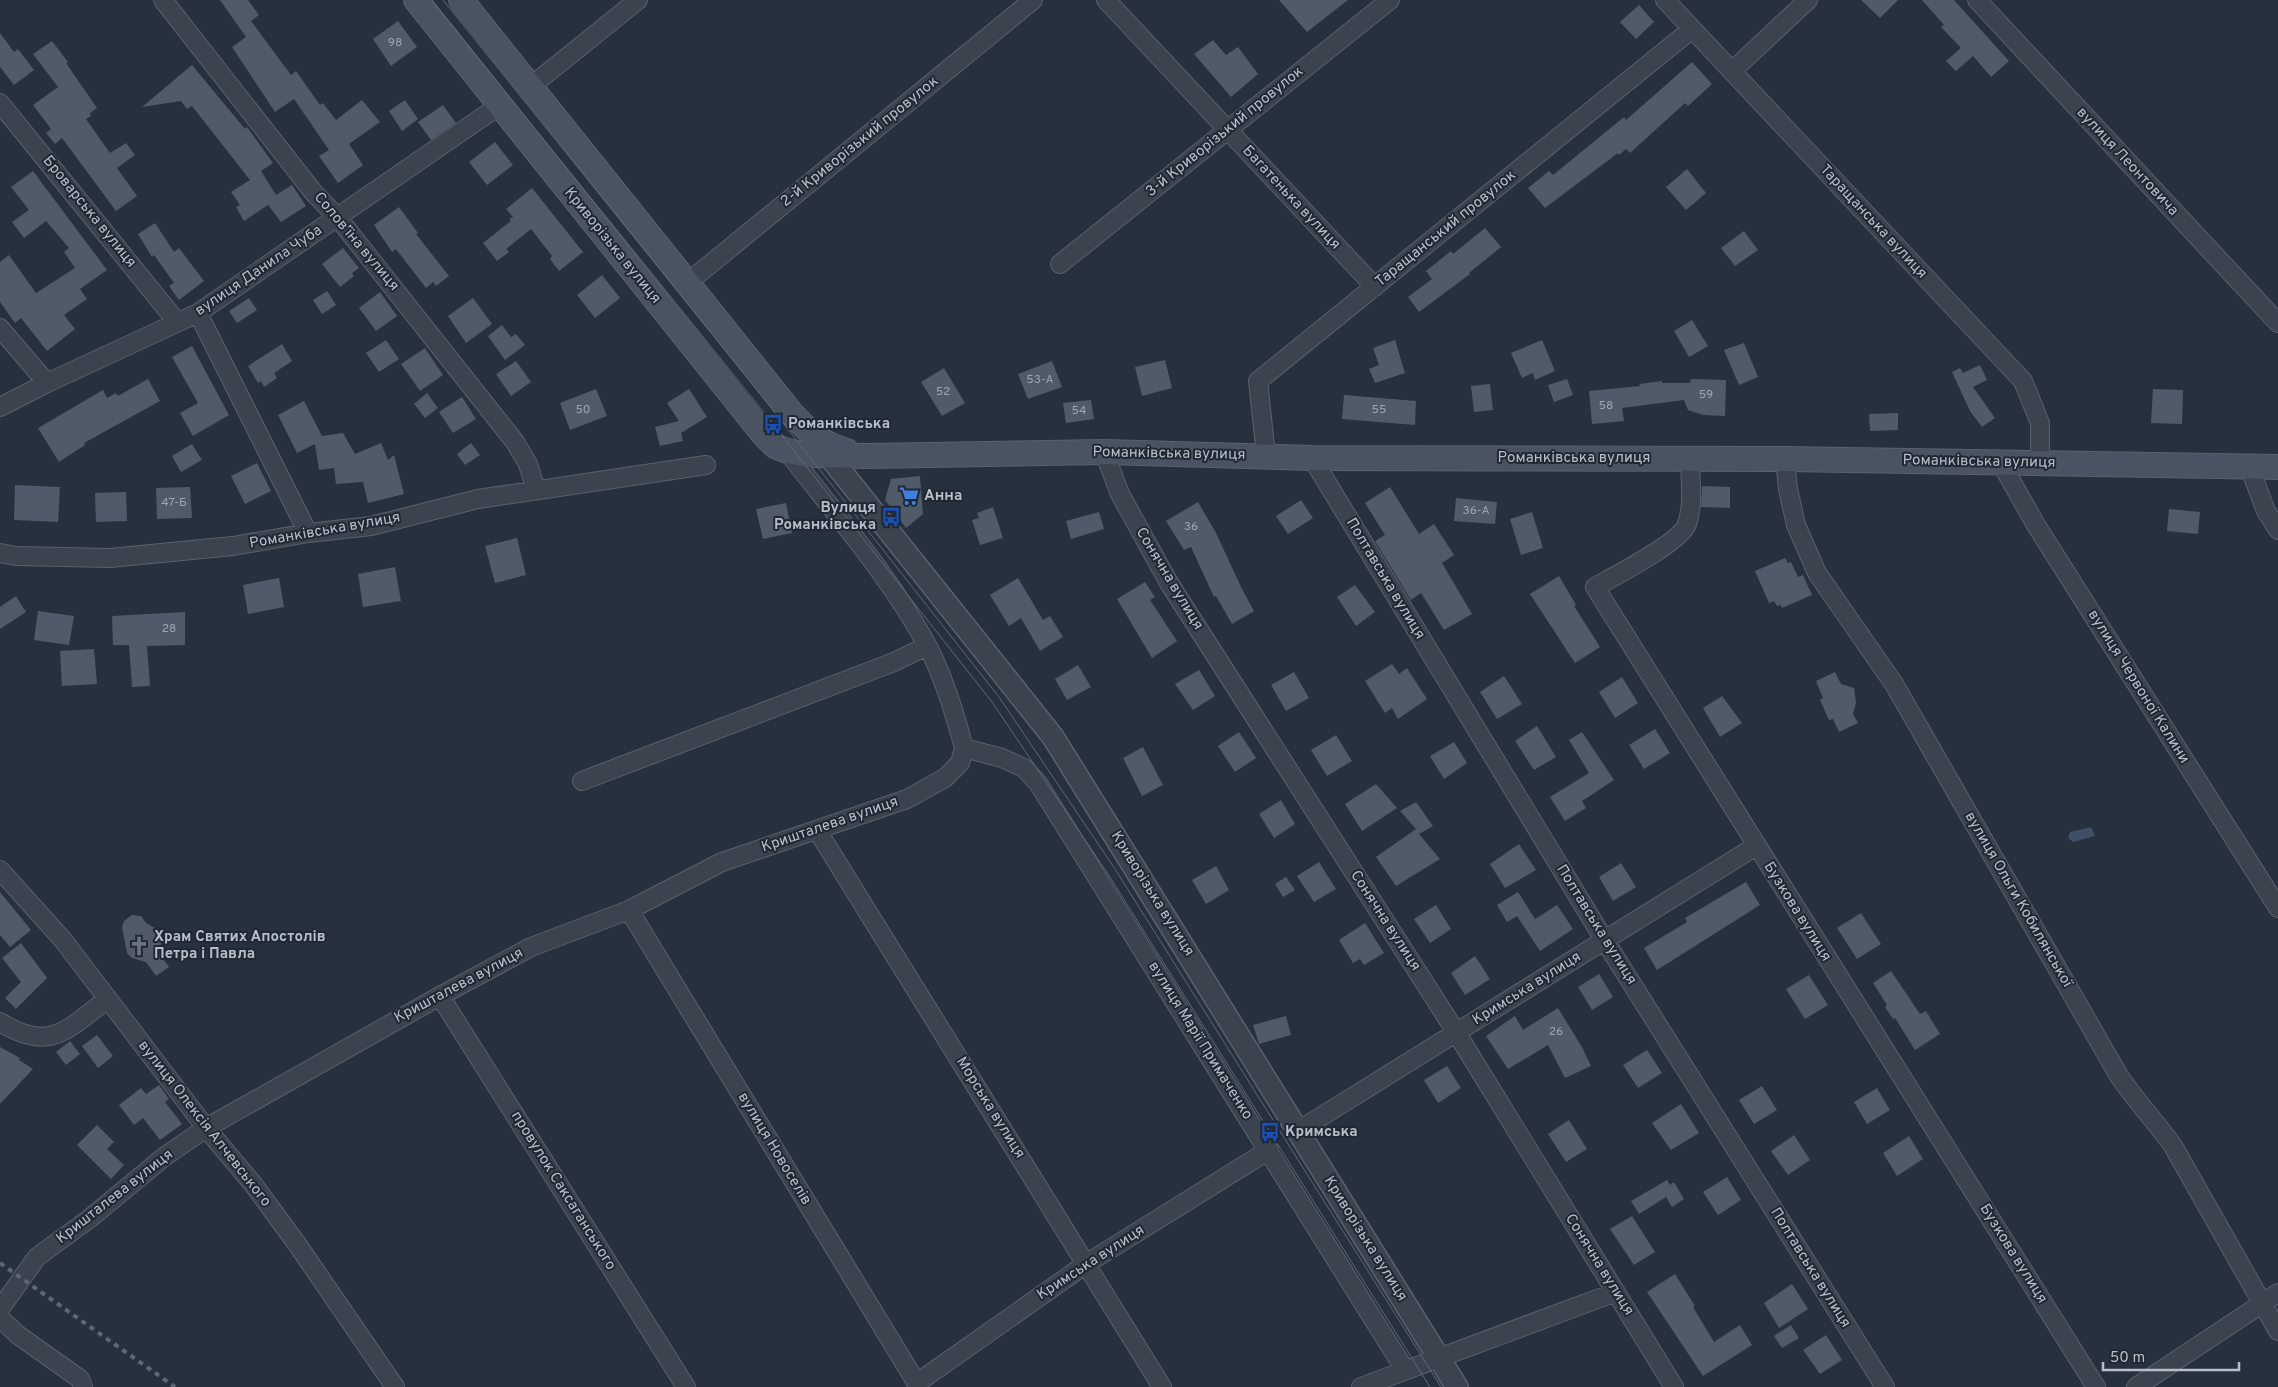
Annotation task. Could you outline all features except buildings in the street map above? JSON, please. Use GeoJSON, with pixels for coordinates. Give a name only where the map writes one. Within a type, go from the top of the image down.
{"type":"FeatureCollection","features":[{"type":"Feature","properties":{"kind":"main road","name":"Криворізька вулиця"},"geometry":{"type":"LineString","coordinates":[[416,0],[763,434],[775,446],[787,451],[809,455],[870,456]]}},
{"type":"Feature","properties":{"kind":"main road","name":"Криворізька вулиця"},"geometry":{"type":"LineString","coordinates":[[461,0],[686,284],[793,415],[812,435],[833,447],[870,456]]}},
{"type":"Feature","properties":{"kind":"main road","name":"Романківська вулиця"},"geometry":{"type":"LineString","coordinates":[[870,456],[1104,452],[1266,455],[1312,458],[1690,458],[2040,462],[2278,468]]}},
{"type":"Feature","properties":{"kind":"street","name":"Соловʼїна вулиця"},"geometry":{"type":"LineString","coordinates":[[163,0],[314,193],[338,218],[515,442],[528,464],[536,490]]}},
{"type":"Feature","properties":{"kind":"street"},"geometry":{"type":"LineString","coordinates":[[530,87],[638,0]]}},
{"type":"Feature","properties":{"kind":"street","name":"2-й Криворізький провулок"},"geometry":{"type":"LineString","coordinates":[[686,284],[1033,0]]}},
{"type":"Feature","properties":{"kind":"street","name":"Багатенька вулиця"},"geometry":{"type":"LineString","coordinates":[[1106,0],[1375,287]]}},
{"type":"Feature","properties":{"kind":"street","name":"3-й Криворізький провулок"},"geometry":{"type":"LineString","coordinates":[[1060,264],[1390,0]]}},
{"type":"Feature","properties":{"kind":"street","name":"Таращанська вулиця"},"geometry":{"type":"LineString","coordinates":[[1665,0],[2023,381],[2040,423],[2040,462]]}},
{"type":"Feature","properties":{"kind":"street"},"geometry":{"type":"LineString","coordinates":[[1732,71],[1808,0]]}},
{"type":"Feature","properties":{"kind":"street","name":"вулиця Леонтовича"},"geometry":{"type":"LineString","coordinates":[[1976,0],[2278,323]]}},
{"type":"Feature","properties":{"kind":"street","name":"Таращанський провулок"},"geometry":{"type":"LineString","coordinates":[[1266,455],[1258,381],[1692,29]]}},
{"type":"Feature","properties":{"kind":"street","name":"Броварська вулиця"},"geometry":{"type":"LineString","coordinates":[[0,102],[178,322]]}},
{"type":"Feature","properties":{"kind":"street","name":"вулиця Данила Чуба"},"geometry":{"type":"LineString","coordinates":[[0,407],[47,383],[198,314],[500,105]]}},
{"type":"Feature","properties":{"kind":"street"},"geometry":{"type":"LineString","coordinates":[[198,314],[308,533]]}},
{"type":"Feature","properties":{"kind":"street"},"geometry":{"type":"LineString","coordinates":[[0,328],[47,383]]}},
{"type":"Feature","properties":{"kind":"street","name":"Криворізька вулиця"},"geometry":{"type":"LineString","coordinates":[[812,435],[1053,737],[1438,1358]]}},
{"type":"Feature","properties":{"kind":"street"},"geometry":{"type":"LineString","coordinates":[[787,451],[885,579],[927,646],[955,716],[964,748]]}},
{"type":"Feature","properties":{"kind":"street","name":"Сонячна вулиця"},"geometry":{"type":"LineString","coordinates":[[1104,452],[1120,494],[1170,583],[1456,1032],[1674,1387]]}},
{"type":"Feature","properties":{"kind":"street","name":"Полтавська вулиця"},"geometry":{"type":"LineString","coordinates":[[1312,458],[1604,940],[1885,1387]]}},
{"type":"Feature","properties":{"kind":"street","name":"Бузкова вулиця"},"geometry":{"type":"LineString","coordinates":[[1690,458],[1691,501],[1687,526],[1668,544],[1595,588],[2096,1387]]}},
{"type":"Feature","properties":{"kind":"street","name":"вулиця Ольги Кобилянської"},"geometry":{"type":"LineString","coordinates":[[1785,459],[1788,490],[1796,525],[1817,573],[1894,684],[2119,1076],[2173,1146],[2278,1331]]}},
{"type":"Feature","properties":{"kind":"street","name":"вулиця Червоної Калини"},"geometry":{"type":"LineString","coordinates":[[2001,463],[2036,525],[2278,908]]}},
{"type":"Feature","properties":{"kind":"street","name":"Романківська вулиця"},"geometry":{"type":"LineString","coordinates":[[0,553],[16,556],[110,558],[233,546],[308,533],[371,526],[478,499],[706,465]]}},
{"type":"Feature","properties":{"kind":"street"},"geometry":{"type":"LineString","coordinates":[[2249,466],[2266,511],[2278,530]]}},
{"type":"Feature","properties":{"kind":"street"},"geometry":{"type":"LineString","coordinates":[[582,782],[894,662],[927,646]]}},
{"type":"Feature","properties":{"kind":"street","name":"Кришталева вулиця"},"geometry":{"type":"LineString","coordinates":[[0,1309],[37,1257],[89,1219],[164,1157],[206,1128],[531,947],[629,910],[722,862],[907,799],[945,778],[960,763],[964,748]]}},
{"type":"Feature","properties":{"kind":"street","name":"вулиця Марії Примаченко"},"geometry":{"type":"LineString","coordinates":[[964,748],[1002,758],[1024,768],[1038,783],[1405,1370]]}},
{"type":"Feature","properties":{"kind":"street","name":"Морська вулиця"},"geometry":{"type":"LineString","coordinates":[[817,830],[1162,1387]]}},
{"type":"Feature","properties":{"kind":"street","name":"Кримська вулиця"},"geometry":{"type":"LineString","coordinates":[[1298,1131],[1756,846]]}},
{"type":"Feature","properties":{"kind":"street","name":"вулиця Олексія Алчевського"},"geometry":{"type":"LineString","coordinates":[[0,870],[63,940],[106,1000],[206,1128],[253,1184],[395,1387]]}},
{"type":"Feature","properties":{"kind":"street","name":"вулиця Новоселів"},"geometry":{"type":"LineString","coordinates":[[629,910],[918,1385]]}},
{"type":"Feature","properties":{"kind":"street","name":"провулок Саксаганського"},"geometry":{"type":"LineString","coordinates":[[440,996],[686,1387]]}},
{"type":"Feature","properties":{"kind":"street"},"geometry":{"type":"LineString","coordinates":[[0,1022],[12,1029],[34,1037],[51,1037],[69,1028],[106,1000]]}},
{"type":"Feature","properties":{"kind":"street","name":"Кримська вулиця"},"geometry":{"type":"LineString","coordinates":[[918,1385],[1086,1264],[1269,1150]]}},
{"type":"Feature","properties":{"kind":"street"},"geometry":{"type":"LineString","coordinates":[[1361,1387],[1616,1292]]}},
{"type":"Feature","properties":{"kind":"street"},"geometry":{"type":"LineString","coordinates":[[2136,1387],[2278,1293]]}},
{"type":"Feature","properties":{"kind":"street"},"geometry":{"type":"LineString","coordinates":[[0,1318],[18,1335],[80,1379],[83,1387]]}},
{"type":"Feature","properties":{"kind":"street"},"geometry":{"type":"LineString","coordinates":[[1438,1358],[1457,1387]]}},
{"type":"Feature","properties":{"kind":"water"},"geometry":{"type":"Polygon","coordinates":[[[2091,827],[2095,836],[2073,842],[2068,838],[2070,832],[2091,827]]]}},
{"type":"Feature","properties":{"kind":"tram line"},"geometry":{"type":"LineString","coordinates":[[431,0],[750,395],[992,702],[1108,874],[1430,1387]]}},
{"type":"Feature","properties":{"kind":"tram line"},"geometry":{"type":"LineString","coordinates":[[443,0],[757,390],[999,697],[1115,869],[1441,1387]]}},
{"type":"Feature","properties":{"kind":"railway"},"geometry":{"type":"LineString","coordinates":[[0,1263],[175,1387]]}},
{"type":"Feature","properties":{"kind":"place","name":"Романківська"},"geometry":{"type":"Point","coordinates":[773,424]}},
{"type":"Feature","properties":{"kind":"place","name":"Анна"},"geometry":{"type":"Point","coordinates":[909,496]}},
{"type":"Feature","properties":{"kind":"place","name":"Вулиця Романківська"},"geometry":{"type":"Point","coordinates":[891,517]}},
{"type":"Feature","properties":{"kind":"place","name":"Храм Святих Апостолів Петра і Павла"},"geometry":{"type":"Point","coordinates":[139,946]}},
{"type":"Feature","properties":{"kind":"place","name":"Кримська"},"geometry":{"type":"Point","coordinates":[1270,1132]}}]}
